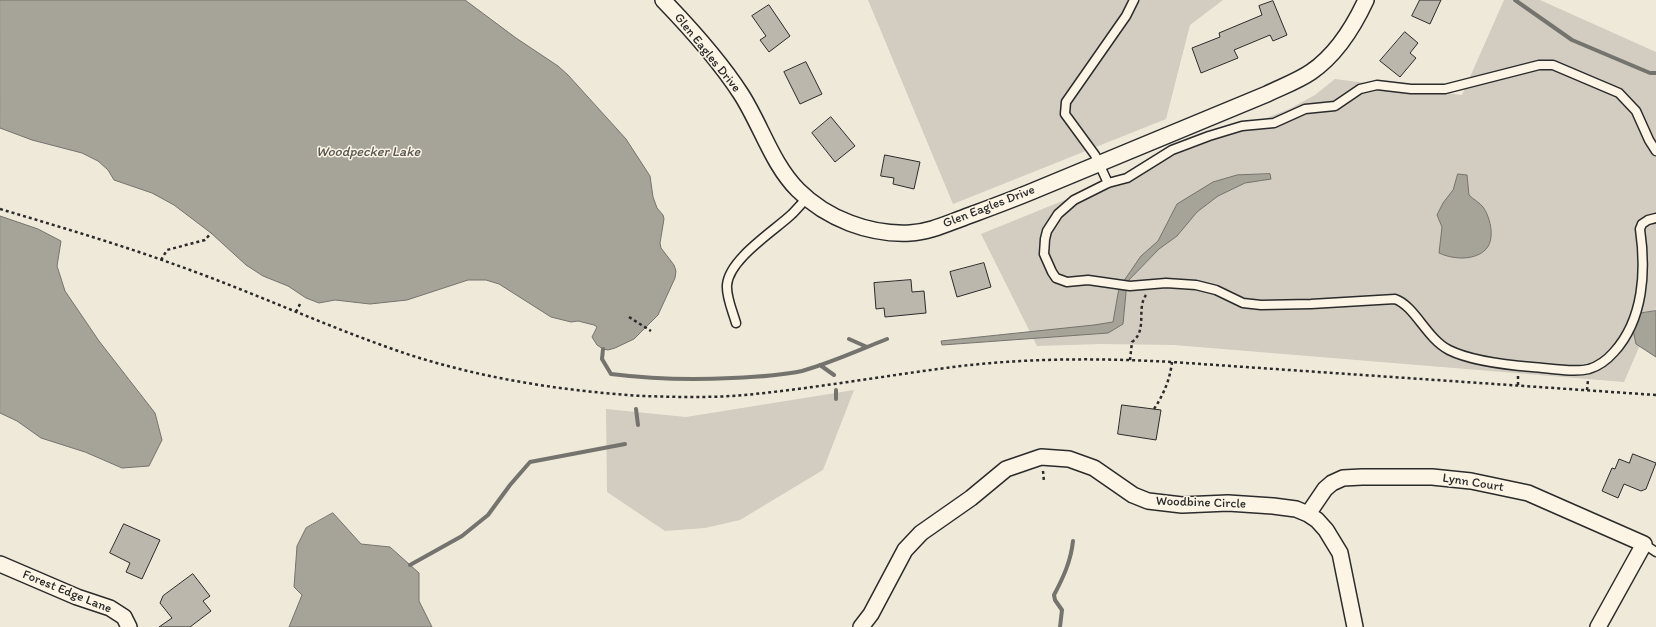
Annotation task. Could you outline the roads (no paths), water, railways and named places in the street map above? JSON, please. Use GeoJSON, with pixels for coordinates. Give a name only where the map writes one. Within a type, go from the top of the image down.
{"type":"FeatureCollection","features":[{"type":"Feature","properties":{"kind":"street","name":"Glen Eagles Drive"},"geometry":{"type":"LineString","coordinates":[[663,0],[714,57],[741,94],[774,156],[788,177],[807,198],[833,215],[860,227],[884,232],[910,233],[929,230],[990,208],[1267,94],[1310,73],[1330,58],[1348,33],[1366,0]]}},
{"type":"Feature","properties":{"kind":"street","name":"Woodbine Circle"},"geometry":{"type":"LineString","coordinates":[[861,627],[871,614],[905,550],[921,533],[971,498],[1006,469],[1041,457],[1069,459],[1094,468],[1133,495],[1148,501],[1182,505],[1228,503],[1274,506],[1296,509],[1308,514],[1317,520],[1326,530],[1340,553],[1355,627]]}},
{"type":"Feature","properties":{"kind":"street","name":"Lynn Court"},"geometry":{"type":"LineString","coordinates":[[1308,514],[1325,489],[1332,483],[1343,478],[1432,477],[1471,481],[1528,493],[1650,548]]}},
{"type":"Feature","properties":{"kind":"street"},"geometry":{"type":"LineString","coordinates":[[1598,627],[1650,548]]}},
{"type":"Feature","properties":{"kind":"street","name":"Forest Edge Lane"},"geometry":{"type":"LineString","coordinates":[[0,564],[77,597],[110,608],[124,617],[129,627]]}},
{"type":"Feature","properties":{"kind":"lane"},"geometry":{"type":"LineString","coordinates":[[1108,183],[1099,163],[1065,114],[1065,107],[1066,102],[1126,16],[1134,0]]}},
{"type":"Feature","properties":{"kind":"lane"},"geometry":{"type":"LineString","coordinates":[[1656,151],[1649,140],[1636,111],[1619,93],[1553,65],[1538,65],[1445,89],[1417,90],[1377,86],[1360,89],[1335,106],[1305,109],[1274,123],[1242,126],[1172,150],[1127,178],[1108,183],[1074,200],[1058,214],[1047,231],[1044,254],[1052,272],[1061,281],[1067,282],[1088,280],[1130,286],[1166,283],[1196,286],[1216,290],[1242,302],[1261,305],[1311,304],[1395,299],[1402,301],[1409,307],[1431,337],[1449,350],[1464,356],[1503,363],[1582,370],[1601,364],[1620,346],[1627,334],[1634,319],[1642,288],[1643,262],[1640,229],[1642,224],[1656,218]]}},
{"type":"Feature","properties":{"kind":"lane"},"geometry":{"type":"LineString","coordinates":[[736,323],[728,296],[727,284],[731,272],[741,257],[792,214],[807,198]]}},
{"type":"Feature","properties":{"kind":"water","name":"Woodpecker Lake"},"geometry":{"type":"Polygon","coordinates":[[[0,0],[465,0],[516,38],[558,66],[626,139],[650,176],[653,197],[657,208],[663,215],[664,219],[660,243],[661,248],[674,265],[676,271],[675,278],[658,315],[634,339],[608,350],[597,345],[592,337],[597,327],[594,325],[578,321],[571,322],[551,317],[499,284],[486,280],[468,280],[407,300],[370,304],[335,300],[319,303],[306,298],[288,286],[263,276],[246,265],[211,233],[174,205],[152,193],[114,180],[108,170],[98,161],[82,153],[32,140],[0,128],[0,0]]]}},
{"type":"Feature","properties":{"kind":"water"},"geometry":{"type":"Polygon","coordinates":[[[1270,174],[1271,179],[1245,183],[1218,196],[1197,212],[1177,236],[1159,249],[1127,282],[1123,324],[1108,333],[942,345],[941,341],[1113,322],[1119,288],[1141,256],[1158,241],[1177,204],[1213,182],[1237,175],[1270,174]]]}},
{"type":"Feature","properties":{"kind":"water"},"geometry":{"type":"Polygon","coordinates":[[[1458,174],[1467,175],[1469,195],[1483,207],[1488,217],[1491,230],[1488,247],[1479,254],[1468,258],[1450,257],[1439,253],[1442,227],[1437,215],[1443,203],[1453,190],[1458,174]]]}},
{"type":"Feature","properties":{"kind":"water"},"geometry":{"type":"Polygon","coordinates":[[[0,216],[38,229],[61,241],[57,266],[65,291],[99,341],[155,413],[162,440],[149,466],[122,468],[85,452],[41,438],[17,421],[0,413],[0,216]]]}},
{"type":"Feature","properties":{"kind":"water"},"geometry":{"type":"Polygon","coordinates":[[[1656,311],[1656,357],[1636,344],[1633,330],[1636,314],[1656,311]]]}},
{"type":"Feature","properties":{"kind":"water"},"geometry":{"type":"Polygon","coordinates":[[[333,513],[361,544],[390,547],[419,573],[419,601],[432,627],[289,627],[302,595],[294,587],[297,546],[306,528],[333,513]]]}},
{"type":"Feature","properties":{"kind":"waterway"},"geometry":{"type":"LineString","coordinates":[[1515,0],[1572,40],[1650,73],[1656,73]]}},
{"type":"Feature","properties":{"kind":"waterway"},"geometry":{"type":"LineString","coordinates":[[849,339],[867,347]]}},
{"type":"Feature","properties":{"kind":"waterway"},"geometry":{"type":"LineString","coordinates":[[603,349],[602,359],[611,374],[656,378],[717,379],[767,376],[802,371],[887,339]]}},
{"type":"Feature","properties":{"kind":"waterway"},"geometry":{"type":"LineString","coordinates":[[820,365],[834,375]]}},
{"type":"Feature","properties":{"kind":"waterway"},"geometry":{"type":"LineString","coordinates":[[836,390],[836,399]]}},
{"type":"Feature","properties":{"kind":"waterway"},"geometry":{"type":"LineString","coordinates":[[636,409],[638,425]]}},
{"type":"Feature","properties":{"kind":"waterway"},"geometry":{"type":"LineString","coordinates":[[410,565],[462,536],[488,515],[510,485],[530,462],[625,444]]}},
{"type":"Feature","properties":{"kind":"waterway"},"geometry":{"type":"LineString","coordinates":[[1060,627],[1062,610],[1055,600],[1054,595],[1066,569],[1073,541]]}}]}
